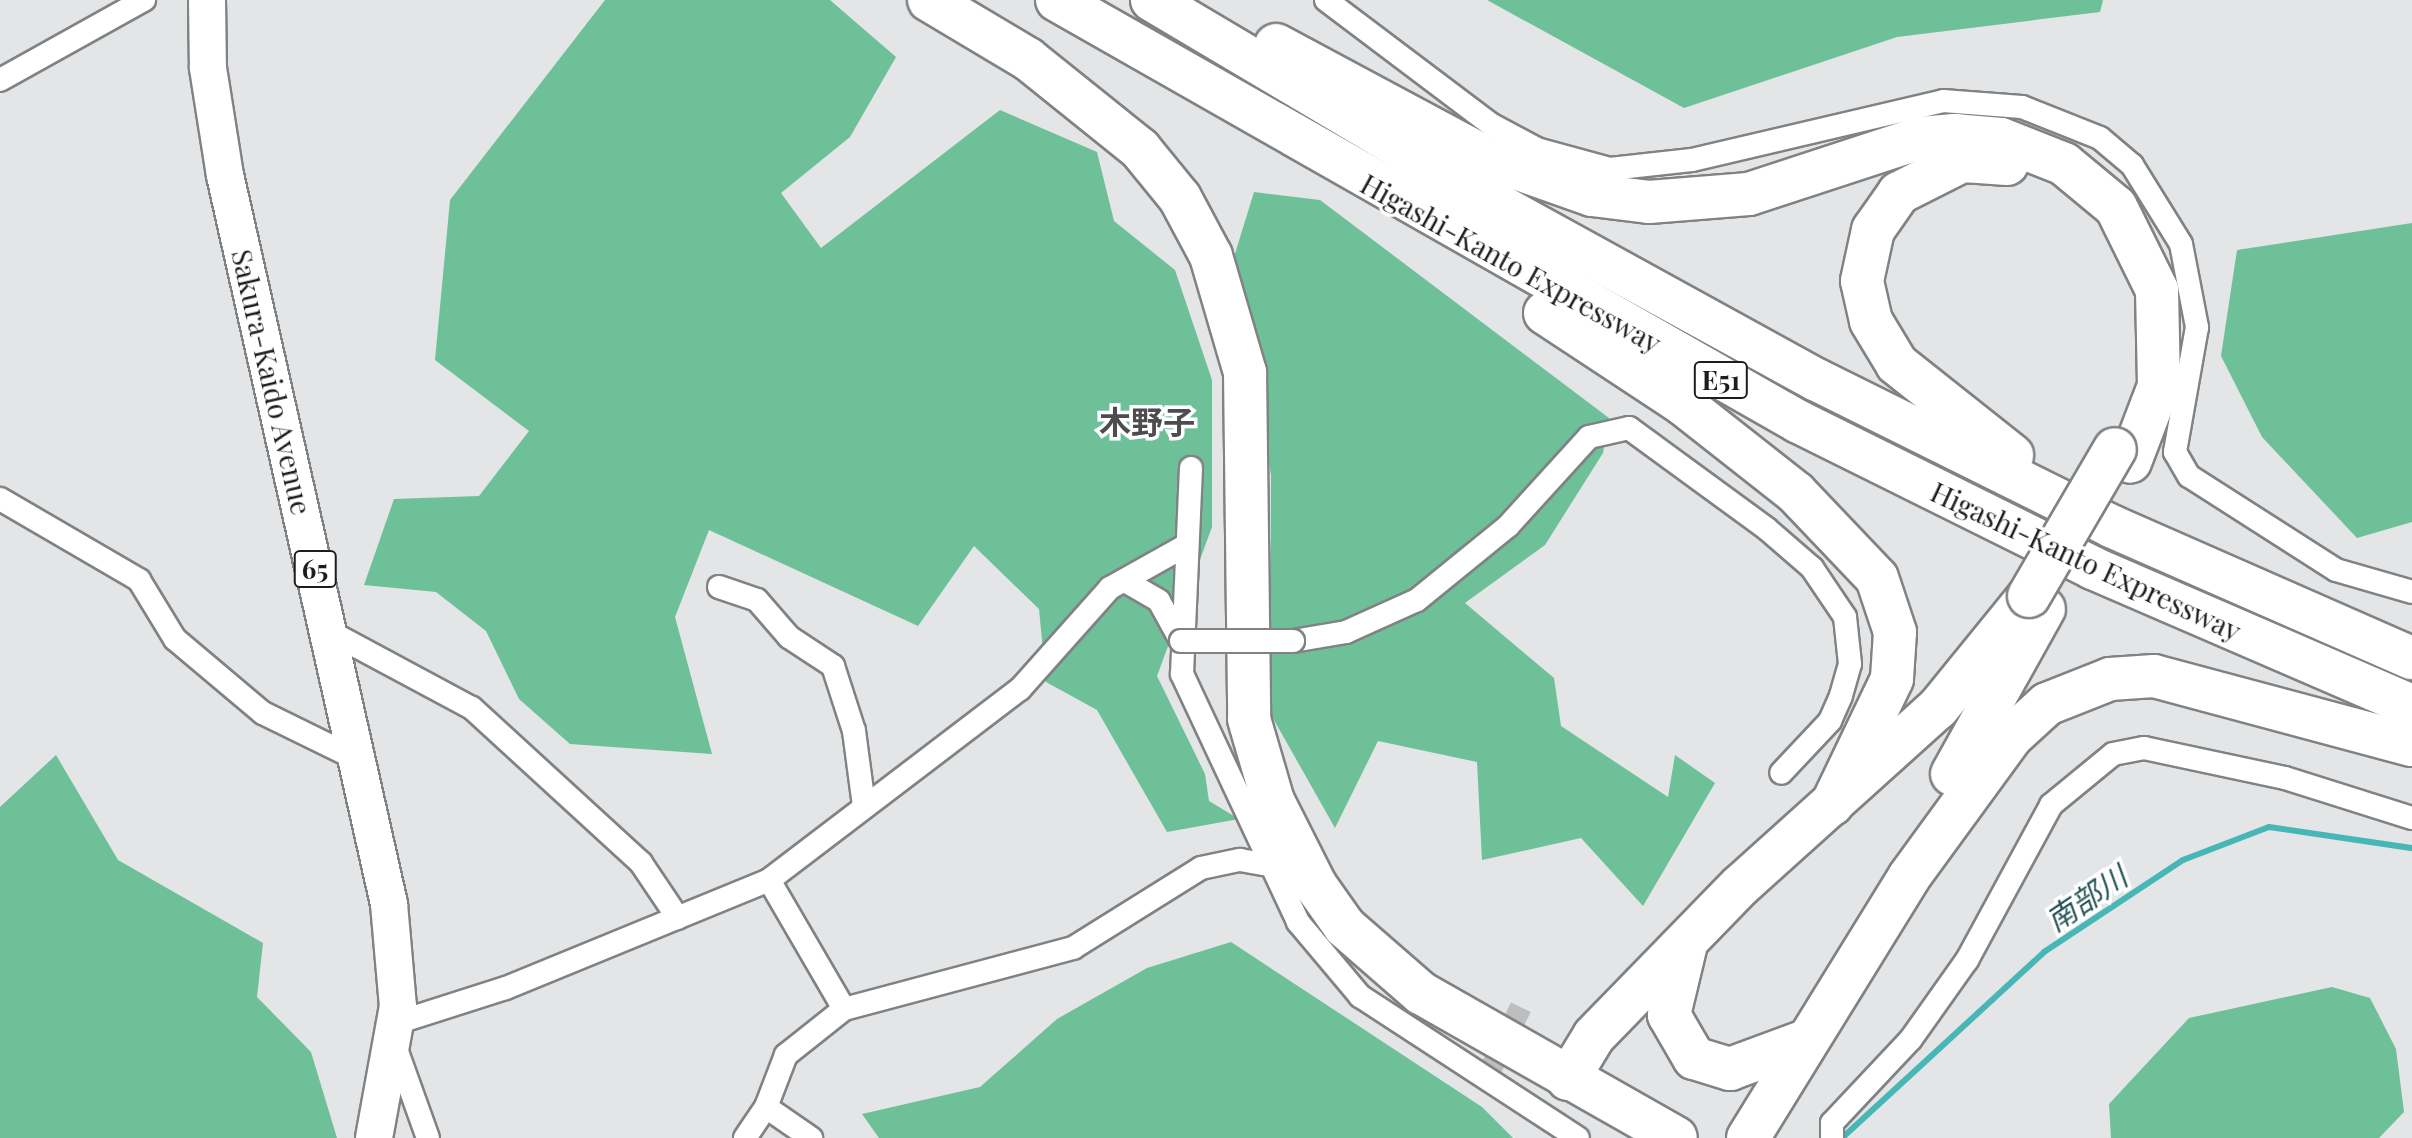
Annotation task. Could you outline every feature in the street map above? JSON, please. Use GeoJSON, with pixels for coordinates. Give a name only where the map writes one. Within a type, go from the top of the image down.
{"type":"FeatureCollection","features":[{"type":"Feature","properties":{"kind":"highway"},"geometry":{"type":"LineString","coordinates":[[929,0],[1028,59],[1140,149],[1180,198],[1211,256],[1245,372],[1249,719],[1273,801],[1316,886],[1345,927],[1421,993],[1676,1138]]}},
{"type":"Feature","properties":{"kind":"highway","name":"Higashi-Kanto Expressway"},"geometry":{"type":"LineString","coordinates":[[1152,0],[1661,297],[1970,458],[2245,586],[2412,658]]}},
{"type":"Feature","properties":{"kind":"highway"},"geometry":{"type":"LineString","coordinates":[[1181,0],[1487,158],[1592,195],[1649,202],[1749,194],[1920,138],[1955,135],[2001,139],[2064,164],[2116,207],[2157,290],[2159,386],[2037,602],[1928,811],[1909,877]]}},
{"type":"Feature","properties":{"kind":"highway"},"geometry":{"type":"LineString","coordinates":[[1066,5],[1651,382],[1796,493],[1860,554],[1888,604],[1894,666],[1883,707],[1832,804]]}},
{"type":"Feature","properties":{"kind":"highway","name":"Higashi-Kanto Expressway"},"geometry":{"type":"LineString","coordinates":[[1066,5],[1799,422],[2093,568],[2412,706]]}},
{"type":"Feature","properties":{"kind":"highway"},"geometry":{"type":"LineString","coordinates":[[2122,456],[2136,387],[2141,319],[2131,276],[2098,216],[2041,175],[1997,161],[1947,166],[1899,193],[1873,230],[1862,281],[1871,321],[1897,364],[2044,479],[2245,586]]}},
{"type":"Feature","properties":{"kind":"highway"},"geometry":{"type":"LineString","coordinates":[[1568,1079],[1594,1036],[1687,940],[1938,708],[2037,602]]}},
{"type":"Feature","properties":{"kind":"highway"},"geometry":{"type":"LineString","coordinates":[[1748,1138],[1909,877],[2012,736],[2047,704],[2092,683],[2131,676],[2176,679],[2412,745]]}},
{"type":"Feature","properties":{"kind":"highway"},"geometry":{"type":"LineString","coordinates":[[1687,940],[1669,1015],[1694,1058],[1730,1069],[1808,1040]]}},
{"type":"Feature","properties":{"kind":"main road","name":"Sakura-Kaido Avenue"},"geometry":{"type":"LineString","coordinates":[[207,0],[208,68],[225,175],[389,904],[394,1032],[374,1138]]}},
{"type":"Feature","properties":{"kind":"street"},"geometry":{"type":"LineString","coordinates":[[0,80],[144,0]]}},
{"type":"Feature","properties":{"kind":"street"},"geometry":{"type":"LineString","coordinates":[[1326,0],[1492,125],[1537,149],[1610,169],[1692,160],[1943,101],[2022,107],[2100,138],[2132,165],[2181,244],[2197,327],[2175,452],[2189,476],[2336,570],[2412,592]]}},
{"type":"Feature","properties":{"kind":"street"},"geometry":{"type":"LineString","coordinates":[[1181,641],[1293,641],[1346,632],[1417,600],[1508,526],[1589,437],[1629,428],[1767,529],[1812,568],[1845,617],[1850,664],[1841,696],[1822,730],[1781,773]]}},
{"type":"Feature","properties":{"kind":"street"},"geometry":{"type":"LineString","coordinates":[[1191,468],[1181,641],[1182,674],[1267,865],[1314,947],[1360,996],[1578,1138]]}},
{"type":"Feature","properties":{"kind":"street"},"geometry":{"type":"LineString","coordinates":[[0,499],[139,580],[175,639],[263,713],[359,760]]}},
{"type":"Feature","properties":{"kind":"street"},"geometry":{"type":"LineString","coordinates":[[428,1138],[394,1032],[769,880],[1020,689],[1097,598],[1187,545]]}},
{"type":"Feature","properties":{"kind":"street"},"geometry":{"type":"LineString","coordinates":[[1125,581],[1159,601],[1181,641]]}},
{"type":"Feature","properties":{"kind":"street"},"geometry":{"type":"LineString","coordinates":[[719,587],[757,600],[789,637],[833,666],[854,731],[864,806]]}},
{"type":"Feature","properties":{"kind":"street"},"geometry":{"type":"LineString","coordinates":[[330,632],[472,708],[641,863],[678,918]]}},
{"type":"Feature","properties":{"kind":"street"},"geometry":{"type":"LineString","coordinates":[[1832,1138],[1832,1123],[1911,1039],[1967,960],[2051,805],[2113,754],[2144,748],[2285,778],[2412,818]]}},
{"type":"Feature","properties":{"kind":"street"},"geometry":{"type":"LineString","coordinates":[[745,1138],[766,1107],[786,1055],[844,1009],[1073,948],[1201,868],[1240,860],[1267,865]]}},
{"type":"Feature","properties":{"kind":"street"},"geometry":{"type":"LineString","coordinates":[[769,880],[844,1009]]}},
{"type":"Feature","properties":{"kind":"street"},"geometry":{"type":"LineString","coordinates":[[766,1107],[811,1138]]}},
{"type":"Feature","properties":{"kind":"green space"},"geometry":{"type":"Polygon","coordinates":[[[605,0],[830,0],[896,57],[850,137],[781,193],[821,248],[1000,110],[1097,152],[1114,221],[1175,270],[1212,380],[1212,527],[1157,676],[1205,774],[1209,801],[1239,819],[1167,832],[1097,710],[1046,682],[1039,609],[974,546],[918,626],[709,530],[675,617],[712,754],[570,744],[519,699],[486,631],[436,592],[364,585],[394,499],[479,496],[529,431],[435,360],[450,200],[605,0]]]}},
{"type":"Feature","properties":{"kind":"green space"},"geometry":{"type":"Polygon","coordinates":[[[1487,0],[2103,0],[2100,12],[1897,37],[1684,108],[1487,0]]]}},
{"type":"Feature","properties":{"kind":"green space"},"geometry":{"type":"Polygon","coordinates":[[[1254,192],[1320,200],[1609,418],[1603,453],[1545,545],[1465,603],[1554,678],[1561,726],[1668,797],[1675,755],[1715,783],[1643,906],[1581,838],[1482,860],[1477,762],[1378,741],[1335,828],[1270,713],[1271,475],[1234,257],[1254,192]]]}},
{"type":"Feature","properties":{"kind":"green space"},"geometry":{"type":"Polygon","coordinates":[[[2412,223],[2412,522],[2357,538],[2262,437],[2221,356],[2237,250],[2412,223]]]}},
{"type":"Feature","properties":{"kind":"green space"},"geometry":{"type":"Polygon","coordinates":[[[56,755],[118,860],[263,943],[257,997],[311,1052],[337,1138],[0,1138],[0,807],[56,755]]]}},
{"type":"Feature","properties":{"kind":"green space"},"geometry":{"type":"Polygon","coordinates":[[[1231,942],[1482,1107],[1513,1138],[879,1138],[862,1114],[980,1087],[1057,1019],[1147,968],[1231,942]]]}},
{"type":"Feature","properties":{"kind":"green space"},"geometry":{"type":"Polygon","coordinates":[[[2332,987],[2370,998],[2396,1049],[2404,1112],[2379,1138],[2111,1138],[2109,1104],[2189,1018],[2332,987]]]}},
{"type":"Feature","properties":{"kind":"waterway","name":"南部川"},"geometry":{"type":"LineString","coordinates":[[1842,1138],[2044,952],[2183,860],[2269,827],[2412,848]]}},
{"type":"Feature","properties":{"kind":"tunnel"},"geometry":{"type":"LineString","coordinates":[[1485,1081],[1521,1007]]}},
{"type":"Feature","properties":{"kind":"district","name":"木野子"},"geometry":{"type":"Point","coordinates":[1147,421]}}]}
